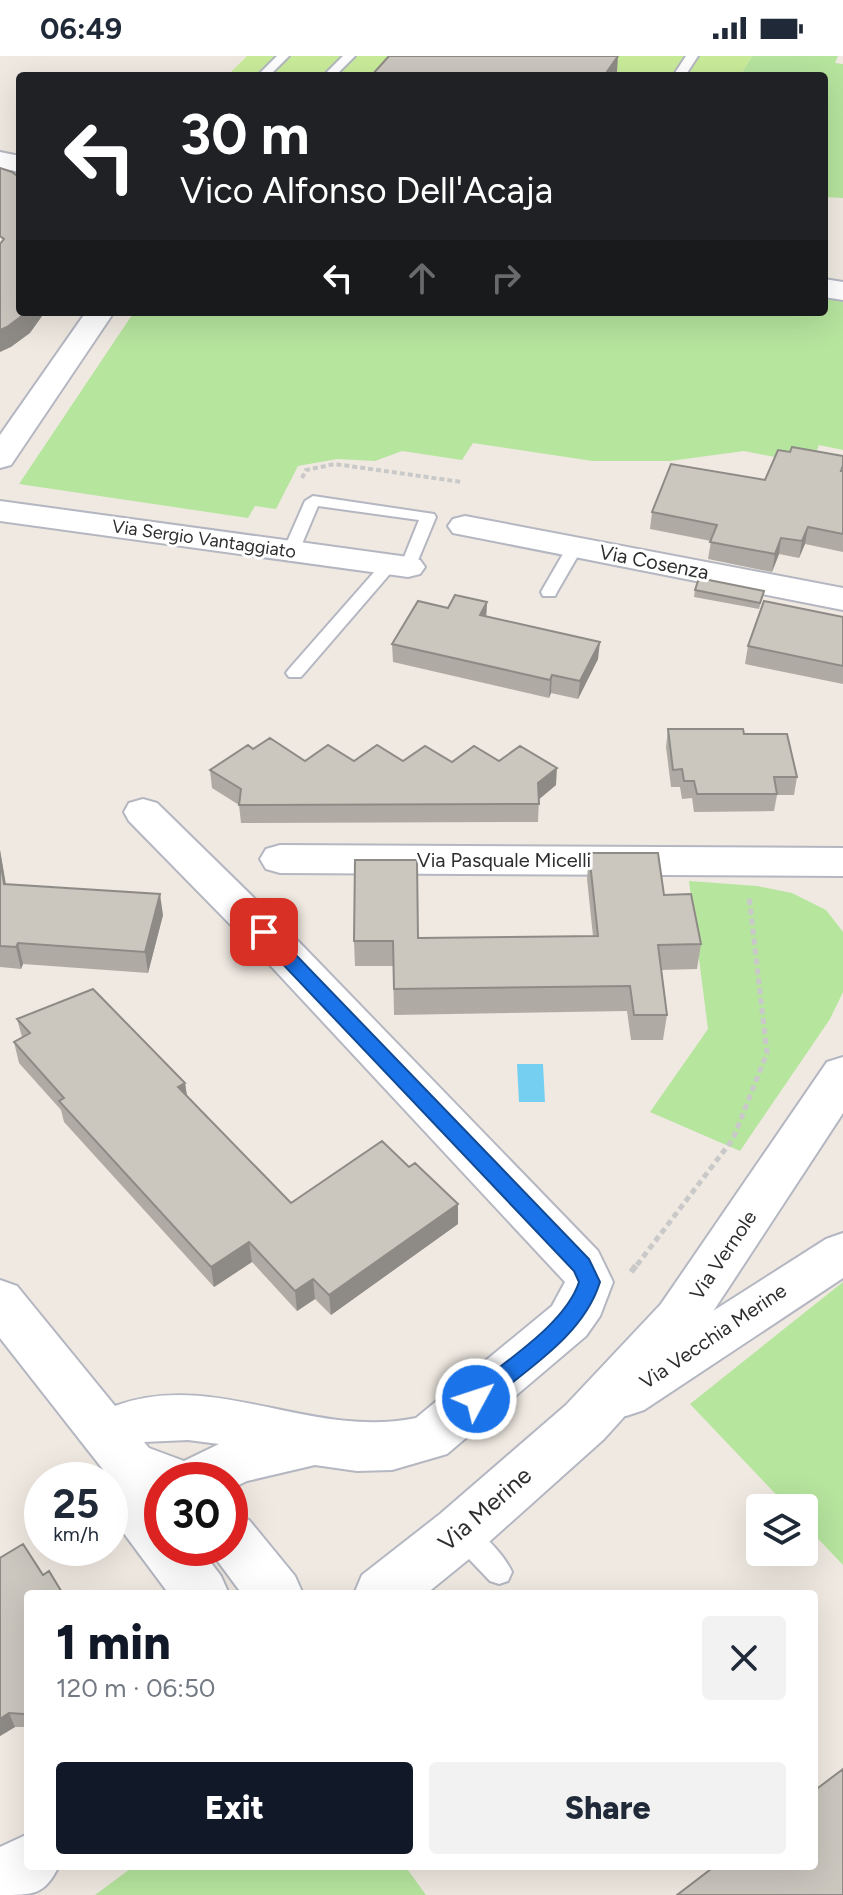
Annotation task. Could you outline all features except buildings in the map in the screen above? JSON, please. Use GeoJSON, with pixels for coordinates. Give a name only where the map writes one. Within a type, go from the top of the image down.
{"type":"FeatureCollection","features":[{"type":"Feature","properties":{"kind":"main road","name":"Via Vernole"},"geometry":{"type":"LineString","coordinates":[[585,1422],[679,1320],[839,1096]]}},
{"type":"Feature","properties":{"kind":"main road","name":"Via Merine"},"geometry":{"type":"LineString","coordinates":[[387,1590],[460,1532],[585,1422]]}},
{"type":"Feature","properties":{"kind":"main road"},"geometry":{"type":"LineString","coordinates":[[0,1886],[24,1868]]}},
{"type":"Feature","properties":{"kind":"street"},"geometry":{"type":"LineString","coordinates":[[0,458],[10,428],[97,316]]}},
{"type":"Feature","properties":{"kind":"street","name":"Via Sergio Vantaggiato"},"geometry":{"type":"LineString","coordinates":[[0,511],[399,566]]}},
{"type":"Feature","properties":{"kind":"street","name":"Via Cosenza"},"geometry":{"type":"LineString","coordinates":[[465,526],[843,599]]}},
{"type":"Feature","properties":{"kind":"street"},"geometry":{"type":"LineString","coordinates":[[143,812],[284,953],[526,1207],[581,1265],[589,1282],[583,1301],[569,1321],[429,1438],[401,1447],[369,1450],[321,1446],[252,1454],[231,1462]]}},
{"type":"Feature","properties":{"kind":"street","name":"Via Pasquale Micelli"},"geometry":{"type":"LineString","coordinates":[[280,859],[776,863],[841,885]]}},
{"type":"Feature","properties":{"kind":"street","name":"Via Vecchia Merine"},"geometry":{"type":"LineString","coordinates":[[585,1422],[751,1310],[843,1253]]}},
{"type":"Feature","properties":{"kind":"street"},"geometry":{"type":"LineString","coordinates":[[0,1301],[135,1459]]}},
{"type":"Feature","properties":{"kind":"street"},"geometry":{"type":"LineString","coordinates":[[144,1518],[130,1499],[135,1459],[148,1418],[177,1417],[276,1431],[321,1446]]}},
{"type":"Feature","properties":{"kind":"street"},"geometry":{"type":"LineString","coordinates":[[248,1560],[273,1590]]}},
{"type":"Feature","properties":{"kind":"street"},"geometry":{"type":"LineString","coordinates":[[181,1566],[199,1590]]}},
{"type":"Feature","properties":{"kind":"lane"},"geometry":{"type":"LineString","coordinates":[[267,72],[283,56]]}},
{"type":"Feature","properties":{"kind":"lane"},"geometry":{"type":"LineString","coordinates":[[333,72],[349,56]]}},
{"type":"Feature","properties":{"kind":"lane"},"geometry":{"type":"LineString","coordinates":[[291,551],[313,501],[428,517],[399,566],[295,673]]}},
{"type":"Feature","properties":{"kind":"lane"},"geometry":{"type":"LineString","coordinates":[[549,592],[575,547]]}},
{"type":"Feature","properties":{"kind":"lane"},"geometry":{"type":"LineString","coordinates":[[460,1532],[499,1572]]}},
{"type":"Feature","properties":{"kind":"path"},"geometry":{"type":"LineString","coordinates":[[621,1284],[733,1139],[767,1053],[749,895]]}},
{"type":"Feature","properties":{"kind":"green space"},"geometry":{"type":"Polygon","coordinates":[[[247,56],[752,56],[742,72],[231,72],[247,56]]]}},
{"type":"Feature","properties":{"kind":"green space"},"geometry":{"type":"Polygon","coordinates":[[[752,56],[838,56],[835,63],[843,64],[843,198],[828,197],[828,72],[742,72],[752,56]]]}},
{"type":"Feature","properties":{"kind":"green space"},"geometry":{"type":"Polygon","coordinates":[[[828,296],[843,299],[843,450],[819,445],[811,464],[744,451],[670,461],[593,461],[473,443],[462,460],[402,451],[375,461],[337,459],[298,466],[276,509],[255,506],[248,518],[19,484],[131,316],[828,316],[828,296]]]}},
{"type":"Feature","properties":{"kind":"green space"},"geometry":{"type":"Polygon","coordinates":[[[689,881],[757,886],[792,893],[826,910],[843,932],[843,992],[830,1019],[740,1151],[650,1112],[708,1029],[689,881]]]}},
{"type":"Feature","properties":{"kind":"green space"},"geometry":{"type":"Polygon","coordinates":[[[843,1282],[843,1565],[818,1539],[818,1494],[776,1494],[690,1404],[843,1282]]]}},
{"type":"Feature","properties":{"kind":"green space"},"geometry":{"type":"Polygon","coordinates":[[[129,1870],[408,1870],[426,1895],[95,1895],[129,1870]]]}},
{"type":"Feature","properties":{"kind":"water"},"geometry":{"type":"Polygon","coordinates":[[[517,1064],[543,1064],[545,1102],[519,1102],[517,1064]]]}},
{"type":"Feature","properties":{"kind":"route"},"geometry":{"type":"LineString","coordinates":[[264,932],[581,1265],[589,1282],[583,1301],[569,1321],[476,1399]]}}]}
